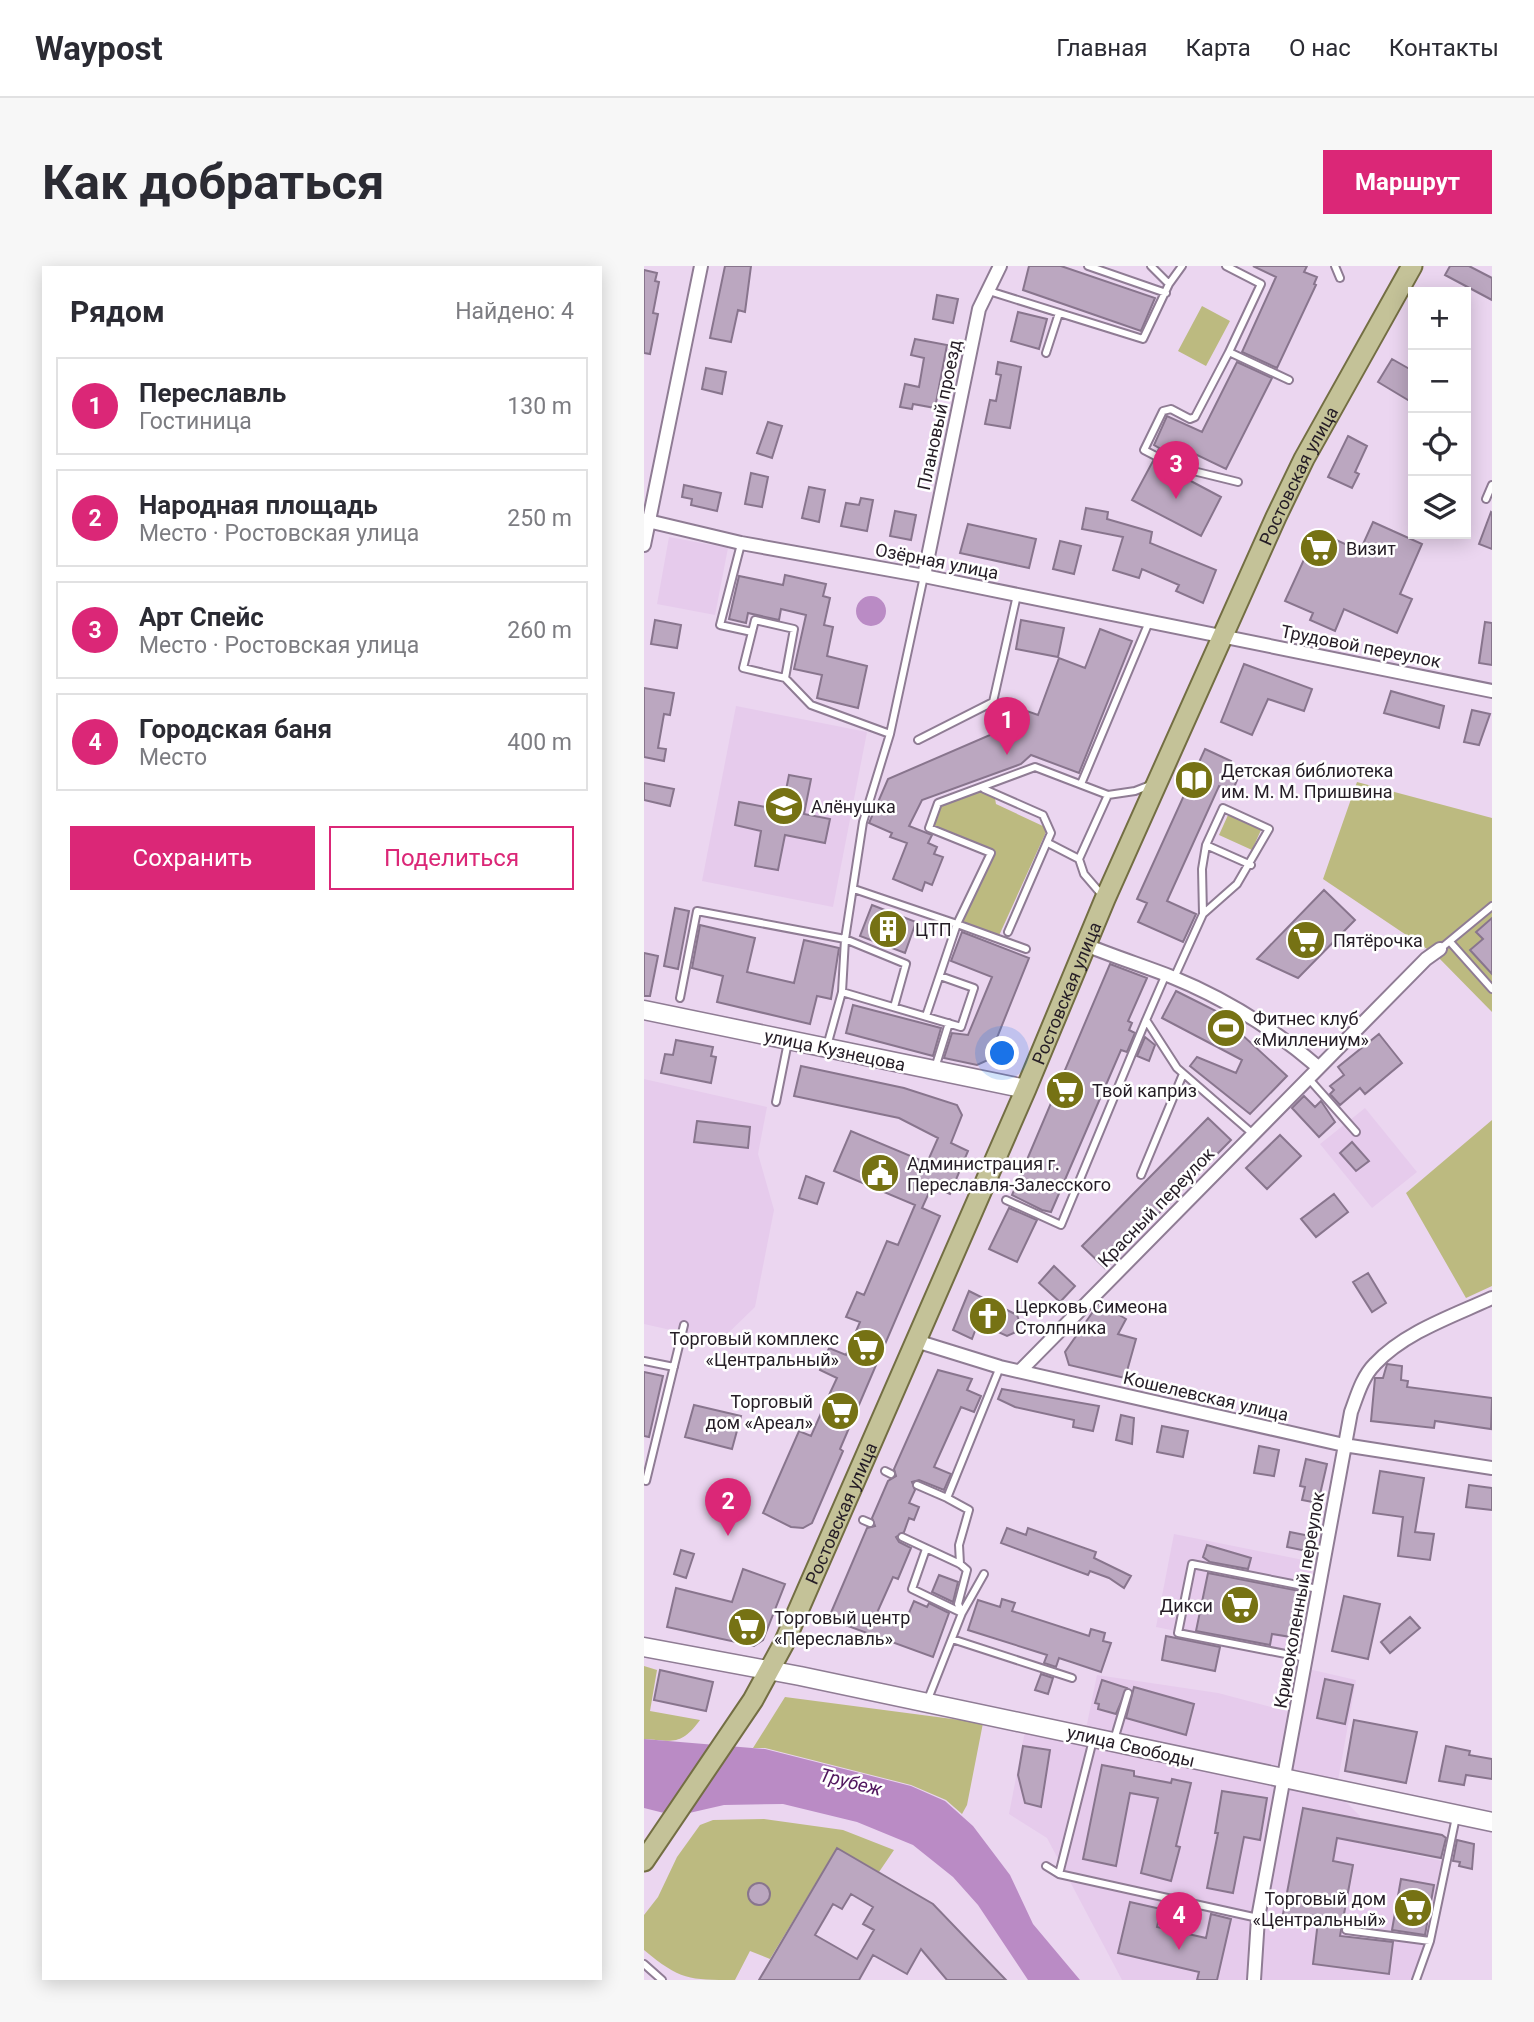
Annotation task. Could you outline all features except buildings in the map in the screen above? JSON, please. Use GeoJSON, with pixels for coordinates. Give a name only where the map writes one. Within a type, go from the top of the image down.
{"type":"FeatureCollection","features":[{"type":"Feature","properties":{"kind":"main road","name":"Ростовская улица"},"geometry":{"type":"LineString","coordinates":[[644,1860],[735,1727],[769,1670],[916,1341],[1105,899],[1304,459],[1412,266]]}},
{"type":"Feature","properties":{"kind":"main road","name":"улица Кузнецова"},"geometry":{"type":"LineString","coordinates":[[644,1010],[1026,1088]]}},
{"type":"Feature","properties":{"kind":"main road","name":"улица Свободы"},"geometry":{"type":"LineString","coordinates":[[644,1647],[927,1703],[999,1722],[1094,1737],[1284,1780],[1492,1822]]}},
{"type":"Feature","properties":{"kind":"street"},"geometry":{"type":"LineString","coordinates":[[644,545],[646,521],[701,266]]}},
{"type":"Feature","properties":{"kind":"street","name":"Плановый проезд"},"geometry":{"type":"LineString","coordinates":[[924,576],[979,309],[1000,266]]}},
{"type":"Feature","properties":{"kind":"street","name":"Озёрная улица"},"geometry":{"type":"LineString","coordinates":[[646,521],[741,543],[924,576],[1223,636]]}},
{"type":"Feature","properties":{"kind":"street","name":"Трудовой переулок"},"geometry":{"type":"LineString","coordinates":[[1223,636],[1492,691]]}},
{"type":"Feature","properties":{"kind":"street"},"geometry":{"type":"LineString","coordinates":[[1086,946],[1170,976],[1280,1033],[1318,1067]]}},
{"type":"Feature","properties":{"kind":"street","name":"Красный переулок"},"geometry":{"type":"LineString","coordinates":[[1020,1371],[1426,959],[1446,946]]}},
{"type":"Feature","properties":{"kind":"street","name":"Кривоколенный переулок"},"geometry":{"type":"LineString","coordinates":[[1254,1980],[1258,1919],[1351,1412],[1363,1381],[1375,1363],[1420,1331],[1492,1298]]}},
{"type":"Feature","properties":{"kind":"street","name":"Кошелевская улица"},"geometry":{"type":"LineString","coordinates":[[916,1341],[1000,1367],[1344,1445],[1492,1468]]}},
{"type":"Feature","properties":{"kind":"lane"},"geometry":{"type":"LineString","coordinates":[[1087,266],[1166,293]]}},
{"type":"Feature","properties":{"kind":"lane"},"geometry":{"type":"LineString","coordinates":[[1151,266],[1169,284]]}},
{"type":"Feature","properties":{"kind":"lane"},"geometry":{"type":"LineString","coordinates":[[987,290],[1143,339],[1169,284],[1182,266]]}},
{"type":"Feature","properties":{"kind":"lane"},"geometry":{"type":"LineString","coordinates":[[1226,266],[1261,284],[1195,417],[1190,419],[1171,409],[1163,411],[1144,450],[1177,467],[1238,482]]}},
{"type":"Feature","properties":{"kind":"lane"},"geometry":{"type":"LineString","coordinates":[[1335,266],[1340,278]]}},
{"type":"Feature","properties":{"kind":"lane"},"geometry":{"type":"LineString","coordinates":[[1046,353],[1059,313]]}},
{"type":"Feature","properties":{"kind":"lane"},"geometry":{"type":"LineString","coordinates":[[1229,352],[1289,380]]}},
{"type":"Feature","properties":{"kind":"lane"},"geometry":{"type":"LineString","coordinates":[[1486,499],[1492,485]]}},
{"type":"Feature","properties":{"kind":"lane"},"geometry":{"type":"LineString","coordinates":[[741,543],[720,625],[752,632]]}},
{"type":"Feature","properties":{"kind":"lane"},"geometry":{"type":"LineString","coordinates":[[826,1049],[842,992],[845,939],[863,822],[890,734],[924,576]]}},
{"type":"Feature","properties":{"kind":"lane"},"geometry":{"type":"LineString","coordinates":[[918,740],[993,702],[1017,595]]}},
{"type":"Feature","properties":{"kind":"lane"},"geometry":{"type":"LineString","coordinates":[[785,678],[794,629],[755,620],[743,668],[785,678],[811,705],[890,734]]}},
{"type":"Feature","properties":{"kind":"lane"},"geometry":{"type":"LineString","coordinates":[[1081,784],[1149,621]]}},
{"type":"Feature","properties":{"kind":"lane"},"geometry":{"type":"LineString","coordinates":[[926,1016],[957,924],[991,853],[929,828],[938,803],[984,789],[1035,767],[1108,795],[1135,791],[1158,782]]}},
{"type":"Feature","properties":{"kind":"lane"},"geometry":{"type":"LineString","coordinates":[[984,789],[1043,815],[1051,833],[1008,932]]}},
{"type":"Feature","properties":{"kind":"lane"},"geometry":{"type":"LineString","coordinates":[[1105,899],[1084,874],[1079,859],[1108,795]]}},
{"type":"Feature","properties":{"kind":"lane"},"geometry":{"type":"LineString","coordinates":[[1006,1200],[1061,1225],[1146,1020],[1203,914],[1237,884],[1251,865],[1269,829],[1223,808],[1206,845],[1202,869],[1203,914]]}},
{"type":"Feature","properties":{"kind":"lane"},"geometry":{"type":"LineString","coordinates":[[1048,843],[1079,859]]}},
{"type":"Feature","properties":{"kind":"lane"},"geometry":{"type":"LineString","coordinates":[[1206,845],[1251,865]]}},
{"type":"Feature","properties":{"kind":"lane"},"geometry":{"type":"LineString","coordinates":[[854,889],[1026,949]]}},
{"type":"Feature","properties":{"kind":"lane"},"geometry":{"type":"LineString","coordinates":[[1492,906],[1446,946],[1492,989]]}},
{"type":"Feature","properties":{"kind":"lane"},"geometry":{"type":"LineString","coordinates":[[680,998],[697,911],[845,939],[906,964],[894,1007]]}},
{"type":"Feature","properties":{"kind":"lane"},"geometry":{"type":"LineString","coordinates":[[842,992],[961,1027],[974,988],[940,976]]}},
{"type":"Feature","properties":{"kind":"lane"},"geometry":{"type":"LineString","coordinates":[[1146,1020],[1183,1074],[1253,1133]]}},
{"type":"Feature","properties":{"kind":"lane"},"geometry":{"type":"LineString","coordinates":[[935,1070],[949,1023]]}},
{"type":"Feature","properties":{"kind":"lane"},"geometry":{"type":"LineString","coordinates":[[776,1102],[788,1040]]}},
{"type":"Feature","properties":{"kind":"lane"},"geometry":{"type":"LineString","coordinates":[[1142,1175],[1183,1074]]}},
{"type":"Feature","properties":{"kind":"lane"},"geometry":{"type":"LineString","coordinates":[[1307,1078],[1356,1132]]}},
{"type":"Feature","properties":{"kind":"lane"},"geometry":{"type":"LineString","coordinates":[[646,1482],[684,1325]]}},
{"type":"Feature","properties":{"kind":"lane"},"geometry":{"type":"LineString","coordinates":[[644,1361],[674,1367]]}},
{"type":"Feature","properties":{"kind":"lane"},"geometry":{"type":"LineString","coordinates":[[947,1499],[1000,1367]]}},
{"type":"Feature","properties":{"kind":"lane"},"geometry":{"type":"LineString","coordinates":[[917,1485],[969,1510],[959,1545],[960,1564]]}},
{"type":"Feature","properties":{"kind":"lane"},"geometry":{"type":"LineString","coordinates":[[902,1537],[960,1564],[967,1574],[958,1604],[962,1613]]}},
{"type":"Feature","properties":{"kind":"lane"},"geometry":{"type":"LineString","coordinates":[[926,1549],[912,1589],[962,1613]]}},
{"type":"Feature","properties":{"kind":"lane"},"geometry":{"type":"LineString","coordinates":[[1308,1658],[1178,1633],[1192,1564],[1319,1590]]}},
{"type":"Feature","properties":{"kind":"lane"},"geometry":{"type":"LineString","coordinates":[[927,1703],[962,1613],[984,1574]]}},
{"type":"Feature","properties":{"kind":"lane"},"geometry":{"type":"LineString","coordinates":[[952,1639],[1072,1678]]}},
{"type":"Feature","properties":{"kind":"lane"},"geometry":{"type":"LineString","coordinates":[[1114,1742],[1128,1693]]}},
{"type":"Feature","properties":{"kind":"lane"},"geometry":{"type":"LineString","coordinates":[[1059,1874],[1094,1737]]}},
{"type":"Feature","properties":{"kind":"lane"},"geometry":{"type":"LineString","coordinates":[[1416,1980],[1430,1941],[1457,1815]]}},
{"type":"Feature","properties":{"kind":"lane"},"geometry":{"type":"LineString","coordinates":[[1046,1866],[1059,1874],[1258,1919]]}},
{"type":"Feature","properties":{"kind":"lane"},"geometry":{"type":"LineString","coordinates":[[1346,1930],[1430,1941]]}},
{"type":"Feature","properties":{"kind":"lane"},"geometry":{"type":"LineString","coordinates":[[644,1964],[662,1980]]}},
{"type":"Feature","properties":{"kind":"shaded area"},"geometry":{"type":"Polygon","coordinates":[[[1202,306],[1230,321],[1206,366],[1178,351],[1202,306]]]}},
{"type":"Feature","properties":{"kind":"shaded area"},"geometry":{"type":"Polygon","coordinates":[[[669,537],[728,548],[715,615],[657,604],[669,537]]]}},
{"type":"Feature","properties":{"kind":"shaded area","name":"Алёнушка"},"geometry":{"type":"Polygon","coordinates":[[[736,706],[867,732],[833,907],[702,881],[736,706]]]}},
{"type":"Feature","properties":{"kind":"shaded area"},"geometry":{"type":"Polygon","coordinates":[[[1357,782],[1492,818],[1492,1012],[1436,955],[1323,879],[1357,782]]]}},
{"type":"Feature","properties":{"kind":"shaded area"},"geometry":{"type":"Polygon","coordinates":[[[983,789],[994,793],[996,804],[1045,827],[1046,832],[997,940],[958,924],[991,853],[929,828],[938,803],[983,789]]]}},
{"type":"Feature","properties":{"kind":"shaded area"},"geometry":{"type":"Polygon","coordinates":[[[1228,815],[1261,830],[1252,850],[1219,835],[1228,815]]]}},
{"type":"Feature","properties":{"kind":"shaded area"},"geometry":{"type":"Polygon","coordinates":[[[644,1079],[767,1107],[758,1154],[774,1210],[755,1307],[720,1341],[644,1324],[644,1079]]]}},
{"type":"Feature","properties":{"kind":"shaded area"},"geometry":{"type":"Polygon","coordinates":[[[1365,1108],[1417,1172],[1372,1208],[1320,1144],[1365,1108]]]}},
{"type":"Feature","properties":{"kind":"shaded area"},"geometry":{"type":"Polygon","coordinates":[[[1492,1120],[1492,1286],[1466,1298],[1406,1193],[1492,1120]]]}},
{"type":"Feature","properties":{"kind":"shaded area"},"geometry":{"type":"Polygon","coordinates":[[[1174,1534],[1313,1562],[1295,1655],[1156,1627],[1174,1534]]]}},
{"type":"Feature","properties":{"kind":"shaded area"},"geometry":{"type":"Polygon","coordinates":[[[644,1666],[657,1670],[650,1711],[700,1720],[682,1738],[669,1741],[644,1739],[644,1666]]]}},
{"type":"Feature","properties":{"kind":"shaded area"},"geometry":{"type":"Polygon","coordinates":[[[1304,1668],[1356,1680],[1336,1792],[1360,1816],[1358,1843],[1447,1862],[1430,1940],[1416,1980],[1122,1980],[1047,1838],[1009,1814],[1025,1731],[1085,1734],[1097,1675],[1218,1693],[1294,1713],[1304,1668]]]}},
{"type":"Feature","properties":{"kind":"shaded area"},"geometry":{"type":"Polygon","coordinates":[[[785,1697],[983,1723],[967,1805],[962,1814],[946,1800],[911,1785],[765,1748],[753,1748],[785,1697]]]}},
{"type":"Feature","properties":{"kind":"shaded area"},"geometry":{"type":"Polygon","coordinates":[[[764,1819],[843,1830],[894,1850],[879,1872],[837,1848],[770,1959],[750,1951],[735,1980],[706,1980],[676,1973],[644,1950],[644,1915],[658,1897],[677,1857],[700,1825],[713,1820],[764,1819]]]}},
{"type":"Feature","properties":{"kind":"water"},"geometry":{"type":"Polygon","coordinates":[[[871,596],[882,600],[886,611],[882,622],[871,626],[860,622],[856,611],[860,600],[871,596]]]}},
{"type":"Feature","properties":{"kind":"water","name":"Трубеж"},"geometry":{"type":"Polygon","coordinates":[[[644,1739],[765,1749],[911,1786],[945,1801],[973,1826],[1010,1875],[1033,1924],[1080,1980],[1028,1980],[978,1905],[953,1877],[913,1845],[857,1822],[783,1804],[724,1805],[676,1816],[644,1808],[644,1739]]]}},
{"type":"Feature","properties":{"kind":"place","name":"Арт Спейс"},"geometry":{"type":"Point","coordinates":[1176,499]}},
{"type":"Feature","properties":{"kind":"place","name":"Визит"},"geometry":{"type":"Point","coordinates":[1319,548]}},
{"type":"Feature","properties":{"kind":"place","name":"Переславль"},"geometry":{"type":"Point","coordinates":[1007,755]}},
{"type":"Feature","properties":{"kind":"place","name":"Детская библиотека им. М. М. Пришвина"},"geometry":{"type":"Point","coordinates":[1194,780]}},
{"type":"Feature","properties":{"kind":"place","name":"Алёнушка"},"geometry":{"type":"Point","coordinates":[784,806]}},
{"type":"Feature","properties":{"kind":"place","name":"ЦТП"},"geometry":{"type":"Point","coordinates":[888,929]}},
{"type":"Feature","properties":{"kind":"place","name":"Пятёрочка"},"geometry":{"type":"Point","coordinates":[1306,940]}},
{"type":"Feature","properties":{"kind":"place","name":"Фитнес клуб «Миллениум»"},"geometry":{"type":"Point","coordinates":[1226,1028]}},
{"type":"Feature","properties":{"kind":"place","name":"Твой каприз"},"geometry":{"type":"Point","coordinates":[1065,1090]}},
{"type":"Feature","properties":{"kind":"place","name":"Администрация г. Переславля-Залесского"},"geometry":{"type":"Point","coordinates":[880,1173]}},
{"type":"Feature","properties":{"kind":"place","name":"Церковь Симеона Столпника"},"geometry":{"type":"Point","coordinates":[988,1316]}},
{"type":"Feature","properties":{"kind":"place","name":"Торговый комплекс «Центральный»"},"geometry":{"type":"Point","coordinates":[866,1348]}},
{"type":"Feature","properties":{"kind":"place","name":"Торговый дом «Ареал»"},"geometry":{"type":"Point","coordinates":[840,1411]}},
{"type":"Feature","properties":{"kind":"place","name":"Народная площадь"},"geometry":{"type":"Point","coordinates":[728,1536]}},
{"type":"Feature","properties":{"kind":"place","name":"Дикси"},"geometry":{"type":"Point","coordinates":[1240,1605]}},
{"type":"Feature","properties":{"kind":"place","name":"Торговый центр «Переславль»"},"geometry":{"type":"Point","coordinates":[747,1627]}},
{"type":"Feature","properties":{"kind":"place","name":"Торговый дом «Центральный»"},"geometry":{"type":"Point","coordinates":[1413,1908]}},
{"type":"Feature","properties":{"kind":"place","name":"Городская баня"},"geometry":{"type":"Point","coordinates":[1179,1950]}}]}
